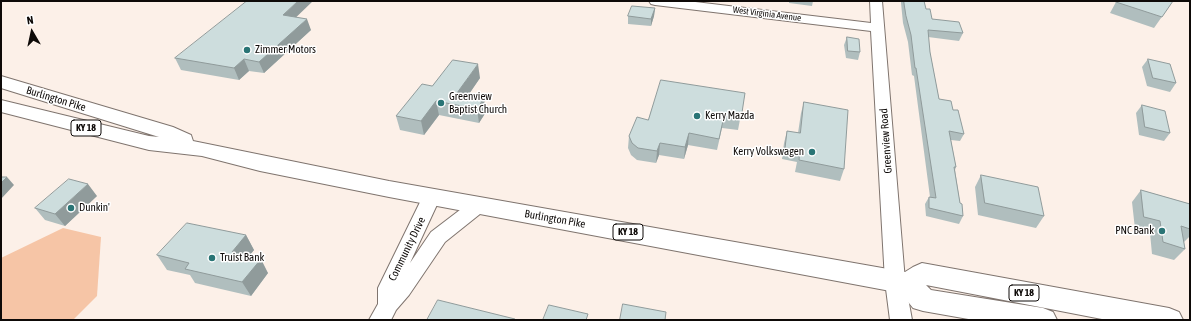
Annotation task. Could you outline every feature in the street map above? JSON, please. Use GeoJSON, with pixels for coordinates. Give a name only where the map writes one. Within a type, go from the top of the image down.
{"type":"FeatureCollection","features":[{"type":"Feature","properties":{"kind":"main road","name":"Burlington Pike"},"geometry":{"type":"LineString","coordinates":[[1,82],[166,132],[202,149]]}},
{"type":"Feature","properties":{"kind":"main road","name":"Burlington Pike"},"geometry":{"type":"LineString","coordinates":[[1,106],[149,143],[202,149],[260,163],[479,205],[902,282]]}},
{"type":"Feature","properties":{"kind":"main road","name":"KY 18"},"geometry":{"type":"LineString","coordinates":[[1043,320],[922,300],[902,282],[922,274],[1169,320]]}},
{"type":"Feature","properties":{"kind":"street","name":"West Virginia Avenue"},"geometry":{"type":"LineString","coordinates":[[655,1],[878,28]]}},
{"type":"Feature","properties":{"kind":"street","name":"Greenview Road"},"geometry":{"type":"LineString","coordinates":[[876,1],[902,282],[901,320]]}},
{"type":"Feature","properties":{"kind":"street","name":"Community Drive"},"geometry":{"type":"LineString","coordinates":[[384,312],[388,288],[432,196]]}},
{"type":"Feature","properties":{"kind":"street","name":"Community Drive"},"geometry":{"type":"LineString","coordinates":[[384,312],[418,268],[438,237],[479,205]]}},
{"type":"Feature","properties":{"kind":"shaded area"},"geometry":{"type":"Polygon","coordinates":[[[63,228],[101,237],[97,296],[73,320],[1,320],[1,258],[63,228]]]}},
{"type":"Feature","properties":{"kind":"building"},"geometry":{"type":"Polygon","coordinates":[[[247,1],[298,1],[283,15],[307,19],[259,62],[244,59],[234,68],[175,58],[247,1]]]}},
{"type":"Feature","properties":{"kind":"building"},"geometry":{"type":"Polygon","coordinates":[[[904,1],[924,1],[926,9],[930,9],[932,19],[959,22],[963,33],[928,30],[930,52],[939,99],[951,101],[953,110],[958,110],[964,134],[949,131],[963,216],[929,208],[929,197],[936,198],[911,35],[904,1]]]}},
{"type":"Feature","properties":{"kind":"building"},"geometry":{"type":"Polygon","coordinates":[[[1173,1],[1162,17],[1116,2],[1173,1]]]}},
{"type":"Feature","properties":{"kind":"building"},"geometry":{"type":"Polygon","coordinates":[[[632,6],[655,8],[651,19],[628,16],[632,6]]]}},
{"type":"Feature","properties":{"kind":"building"},"geometry":{"type":"Polygon","coordinates":[[[847,37],[859,39],[860,52],[848,51],[847,37]]]}},
{"type":"Feature","properties":{"kind":"building"},"geometry":{"type":"Polygon","coordinates":[[[1148,59],[1170,64],[1176,83],[1153,78],[1148,59]]]}},
{"type":"Feature","properties":{"kind":"building"},"geometry":{"type":"Polygon","coordinates":[[[453,60],[478,64],[457,93],[484,98],[477,109],[436,101],[421,121],[396,116],[422,84],[432,86],[453,60]]]}},
{"type":"Feature","properties":{"kind":"building","name":"Kerry Mazda"},"geometry":{"type":"Polygon","coordinates":[[[661,80],[745,93],[741,119],[724,116],[719,139],[689,133],[685,147],[660,143],[657,151],[638,148],[632,143],[629,136],[637,117],[648,120],[661,80]]]}},
{"type":"Feature","properties":{"kind":"building","name":"Kerry Volkswagen"},"geometry":{"type":"Polygon","coordinates":[[[804,102],[848,110],[844,169],[799,160],[800,150],[785,148],[787,131],[800,133],[804,102]]]}},
{"type":"Feature","properties":{"kind":"building"},"geometry":{"type":"Polygon","coordinates":[[[1142,105],[1165,111],[1170,133],[1145,127],[1142,105]]]}},
{"type":"Feature","properties":{"kind":"building"},"geometry":{"type":"Polygon","coordinates":[[[981,175],[1038,187],[1044,216],[985,203],[981,175]]]}},
{"type":"Feature","properties":{"kind":"building"},"geometry":{"type":"Polygon","coordinates":[[[1,177],[7,177],[1,183],[1,177]]]}},
{"type":"Feature","properties":{"kind":"building"},"geometry":{"type":"Polygon","coordinates":[[[69,179],[88,184],[55,214],[35,208],[69,179]]]}},
{"type":"Feature","properties":{"kind":"building"},"geometry":{"type":"Polygon","coordinates":[[[1141,190],[1190,204],[1190,229],[1181,226],[1185,249],[1163,242],[1160,221],[1144,217],[1141,190]]]}},
{"type":"Feature","properties":{"kind":"building"},"geometry":{"type":"Polygon","coordinates":[[[187,223],[246,235],[232,252],[261,259],[242,282],[185,269],[189,263],[157,255],[187,223]]]}},
{"type":"Feature","properties":{"kind":"building"},"geometry":{"type":"Polygon","coordinates":[[[438,300],[515,319],[515,320],[427,320],[438,300]]]}},
{"type":"Feature","properties":{"kind":"building"},"geometry":{"type":"Polygon","coordinates":[[[623,304],[666,312],[665,320],[620,320],[623,304]]]}},
{"type":"Feature","properties":{"kind":"building"},"geometry":{"type":"Polygon","coordinates":[[[549,305],[588,314],[586,320],[543,320],[549,305]]]}},
{"type":"Feature","properties":{"kind":"place","name":"Zimmer Motors"},"geometry":{"type":"Point","coordinates":[247,50]}},
{"type":"Feature","properties":{"kind":"place","name":"Greenview Baptist Church"},"geometry":{"type":"Point","coordinates":[441,103]}},
{"type":"Feature","properties":{"kind":"place","name":"Kerry Mazda"},"geometry":{"type":"Point","coordinates":[697,116]}},
{"type":"Feature","properties":{"kind":"place","name":"Kerry Volkswagen"},"geometry":{"type":"Point","coordinates":[812,152]}},
{"type":"Feature","properties":{"kind":"place","name":"Dunkin'"},"geometry":{"type":"Point","coordinates":[71,208]}},
{"type":"Feature","properties":{"kind":"place","name":"PNC Bank"},"geometry":{"type":"Point","coordinates":[1162,231]}},
{"type":"Feature","properties":{"kind":"place","name":"Truist Bank"},"geometry":{"type":"Point","coordinates":[212,258]}}]}
